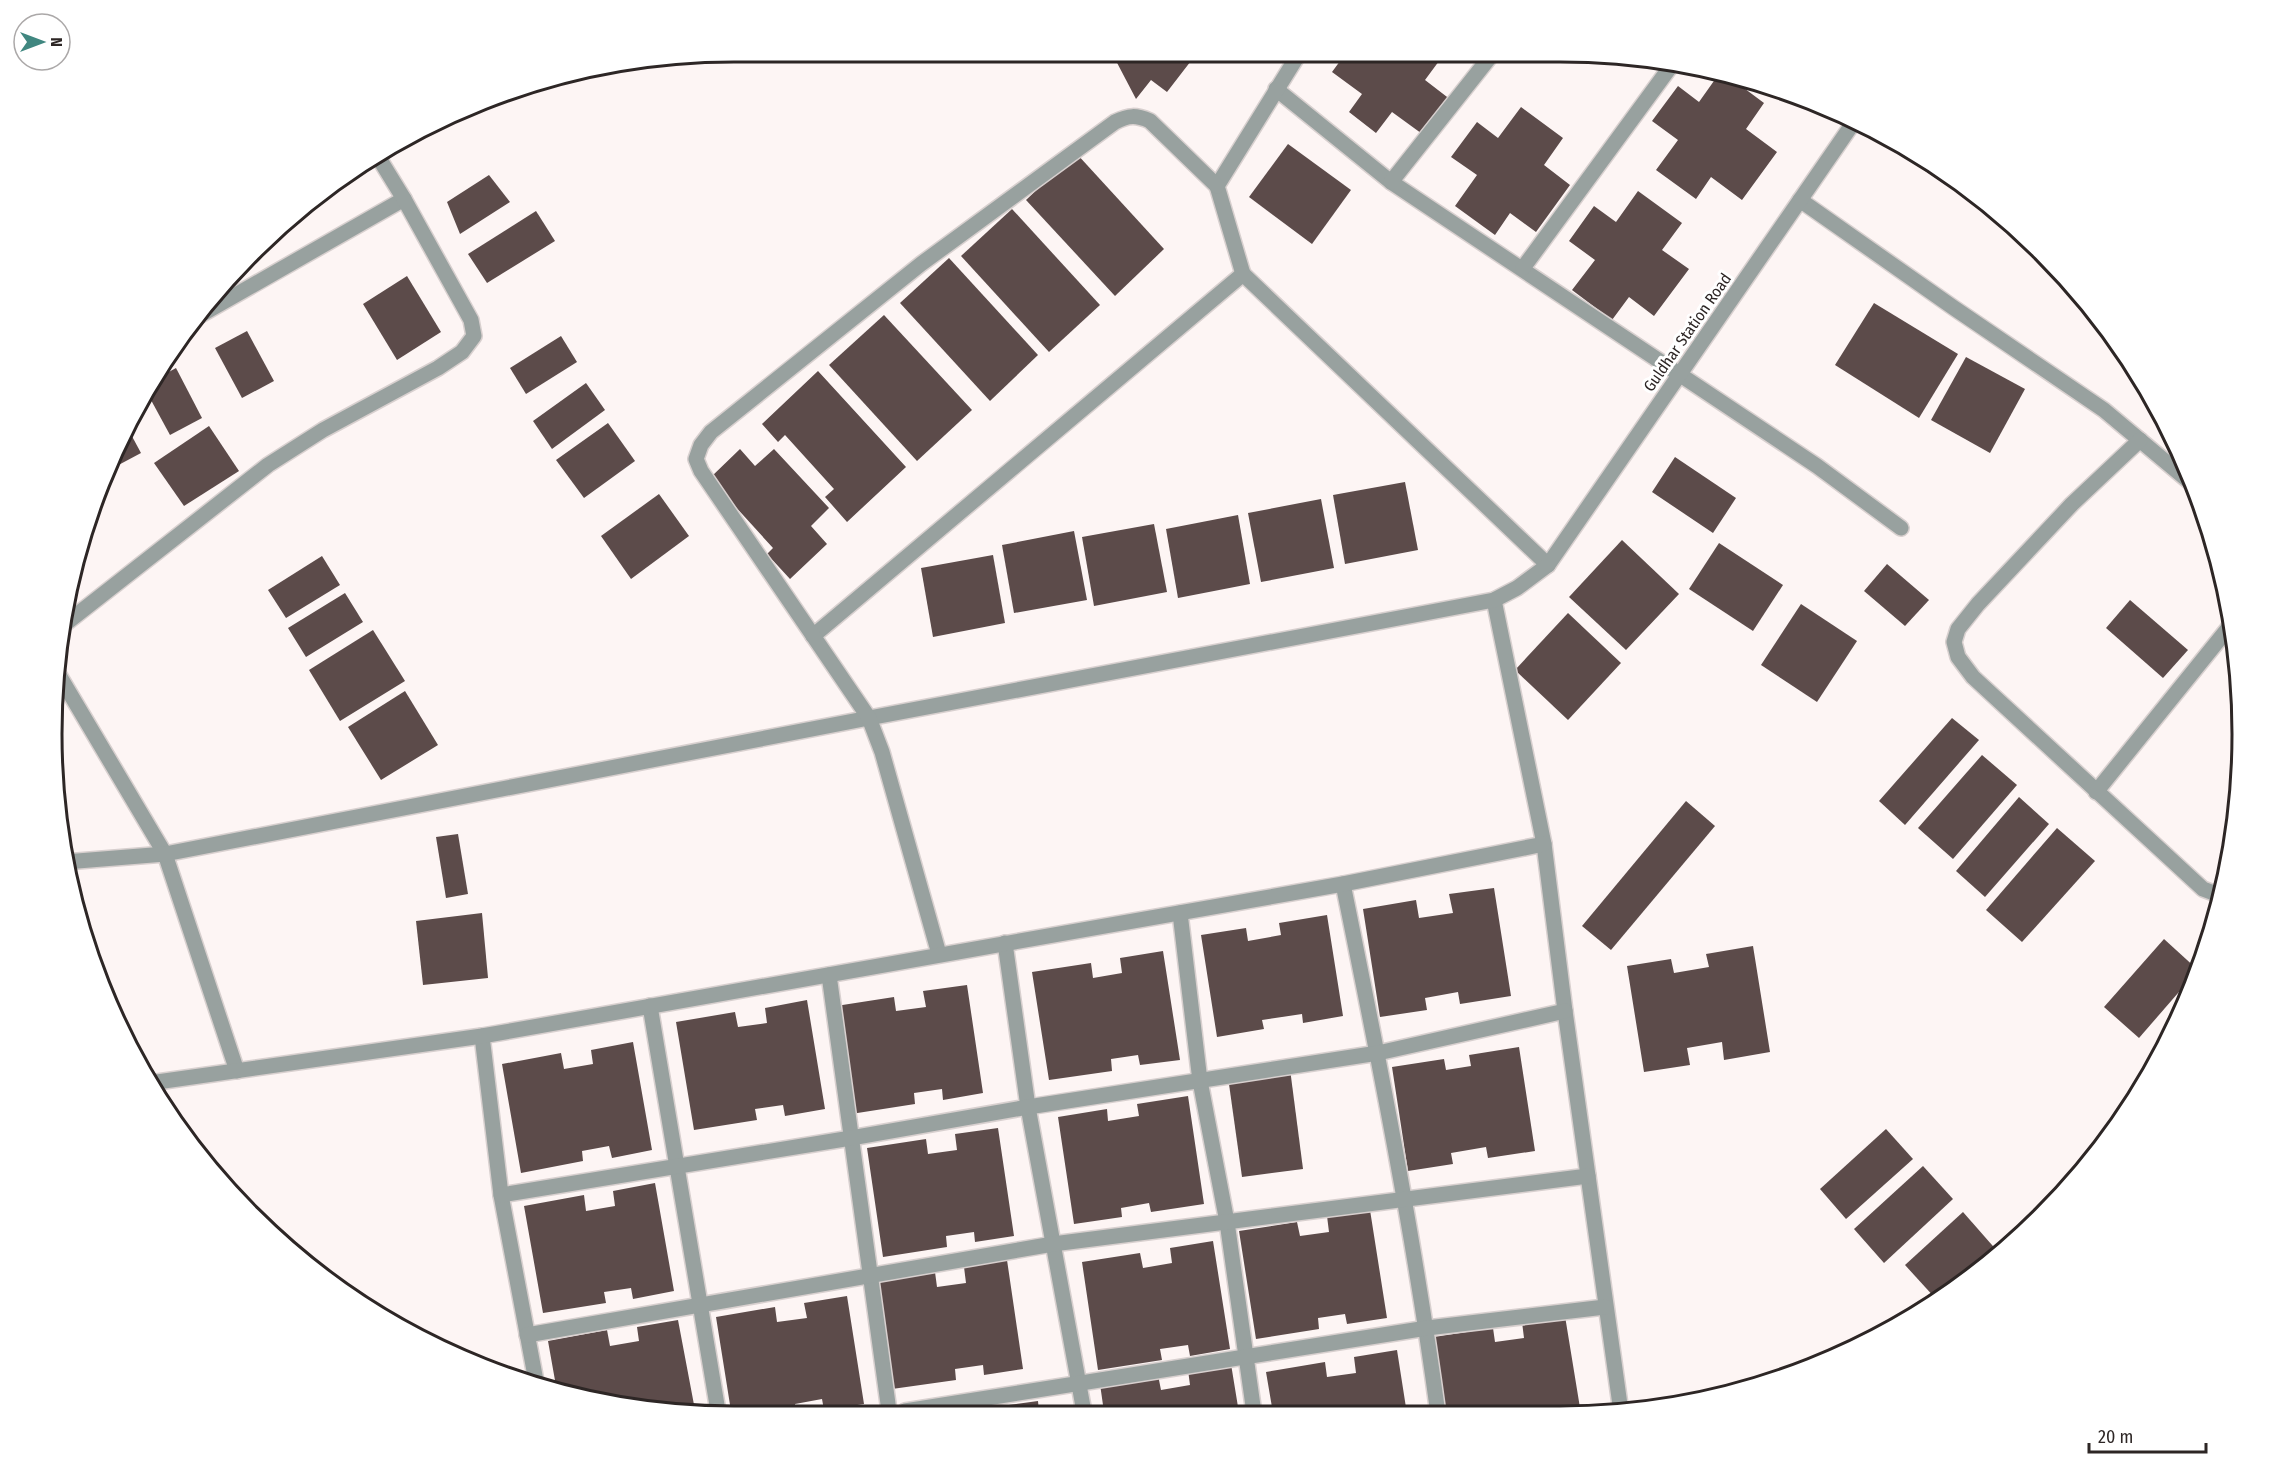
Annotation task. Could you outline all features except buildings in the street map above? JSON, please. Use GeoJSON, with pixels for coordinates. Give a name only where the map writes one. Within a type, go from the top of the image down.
{"type":"FeatureCollection","features":[{"type":"Feature","properties":{"kind":"street"},"geometry":{"type":"LineString","coordinates":[[1217,186],[1294,62]]}},
{"type":"Feature","properties":{"kind":"street"},"geometry":{"type":"LineString","coordinates":[[1391,182],[1486,62]]}},
{"type":"Feature","properties":{"kind":"street"},"geometry":{"type":"LineString","coordinates":[[1523,268],[1668,70]]}},
{"type":"Feature","properties":{"kind":"street"},"geometry":{"type":"LineString","coordinates":[[1276,89],[1391,182],[1817,466],[1901,528]]}},
{"type":"Feature","properties":{"kind":"street"},"geometry":{"type":"LineString","coordinates":[[939,954],[882,752],[869,718],[701,471],[696,459],[701,445],[711,432],[921,264],[1115,122],[1137,115],[1150,121],[1217,186],[1243,274],[1548,565]]}},
{"type":"Feature","properties":{"kind":"street","name":"Guldhar Station Road"},"geometry":{"type":"LineString","coordinates":[[73,861],[165,854],[1494,600],[1517,588],[1548,565],[1850,128]]}},
{"type":"Feature","properties":{"kind":"street"},"geometry":{"type":"LineString","coordinates":[[71,620],[268,465],[322,430],[438,368],[462,352],[474,336],[471,320],[381,162]]}},
{"type":"Feature","properties":{"kind":"street"},"geometry":{"type":"LineString","coordinates":[[213,308],[404,200]]}},
{"type":"Feature","properties":{"kind":"street"},"geometry":{"type":"LineString","coordinates":[[1800,200],[2104,410],[2178,472]]}},
{"type":"Feature","properties":{"kind":"street"},"geometry":{"type":"LineString","coordinates":[[813,636],[1243,274]]}},
{"type":"Feature","properties":{"kind":"street"},"geometry":{"type":"LineString","coordinates":[[2140,440],[2088,488],[1978,604],[1958,629],[1954,642],[1958,657],[1973,677],[2203,889],[2212,893]]}},
{"type":"Feature","properties":{"kind":"street"},"geometry":{"type":"LineString","coordinates":[[1494,600],[1544,844],[1564,1011],[1620,1402]]}},
{"type":"Feature","properties":{"kind":"street"},"geometry":{"type":"LineString","coordinates":[[2096,792],[2224,633]]}},
{"type":"Feature","properties":{"kind":"street"},"geometry":{"type":"LineString","coordinates":[[64,683],[165,854],[237,1071]]}},
{"type":"Feature","properties":{"kind":"street"},"geometry":{"type":"LineString","coordinates":[[159,1082],[482,1036],[1343,884],[1544,844]]}},
{"type":"Feature","properties":{"kind":"street"},"geometry":{"type":"LineString","coordinates":[[1343,884],[1378,1053],[1427,1328],[1437,1406]]}},
{"type":"Feature","properties":{"kind":"street"},"geometry":{"type":"LineString","coordinates":[[1180,913],[1200,1081],[1227,1222],[1253,1406]]}},
{"type":"Feature","properties":{"kind":"street"},"geometry":{"type":"LineString","coordinates":[[1005,943],[1028,1107],[1083,1406]]}},
{"type":"Feature","properties":{"kind":"street"},"geometry":{"type":"LineString","coordinates":[[829,975],[888,1406]]}},
{"type":"Feature","properties":{"kind":"street"},"geometry":{"type":"LineString","coordinates":[[650,1006],[717,1405]]}},
{"type":"Feature","properties":{"kind":"street"},"geometry":{"type":"LineString","coordinates":[[501,1195],[1028,1107],[1378,1053],[1564,1011]]}},
{"type":"Feature","properties":{"kind":"street"},"geometry":{"type":"LineString","coordinates":[[482,1036],[501,1195],[535,1375]]}},
{"type":"Feature","properties":{"kind":"street"},"geometry":{"type":"LineString","coordinates":[[527,1335],[1053,1244],[1588,1176]]}},
{"type":"Feature","properties":{"kind":"street"},"geometry":{"type":"LineString","coordinates":[[938,1406],[1427,1328],[1605,1306]]}}]}
